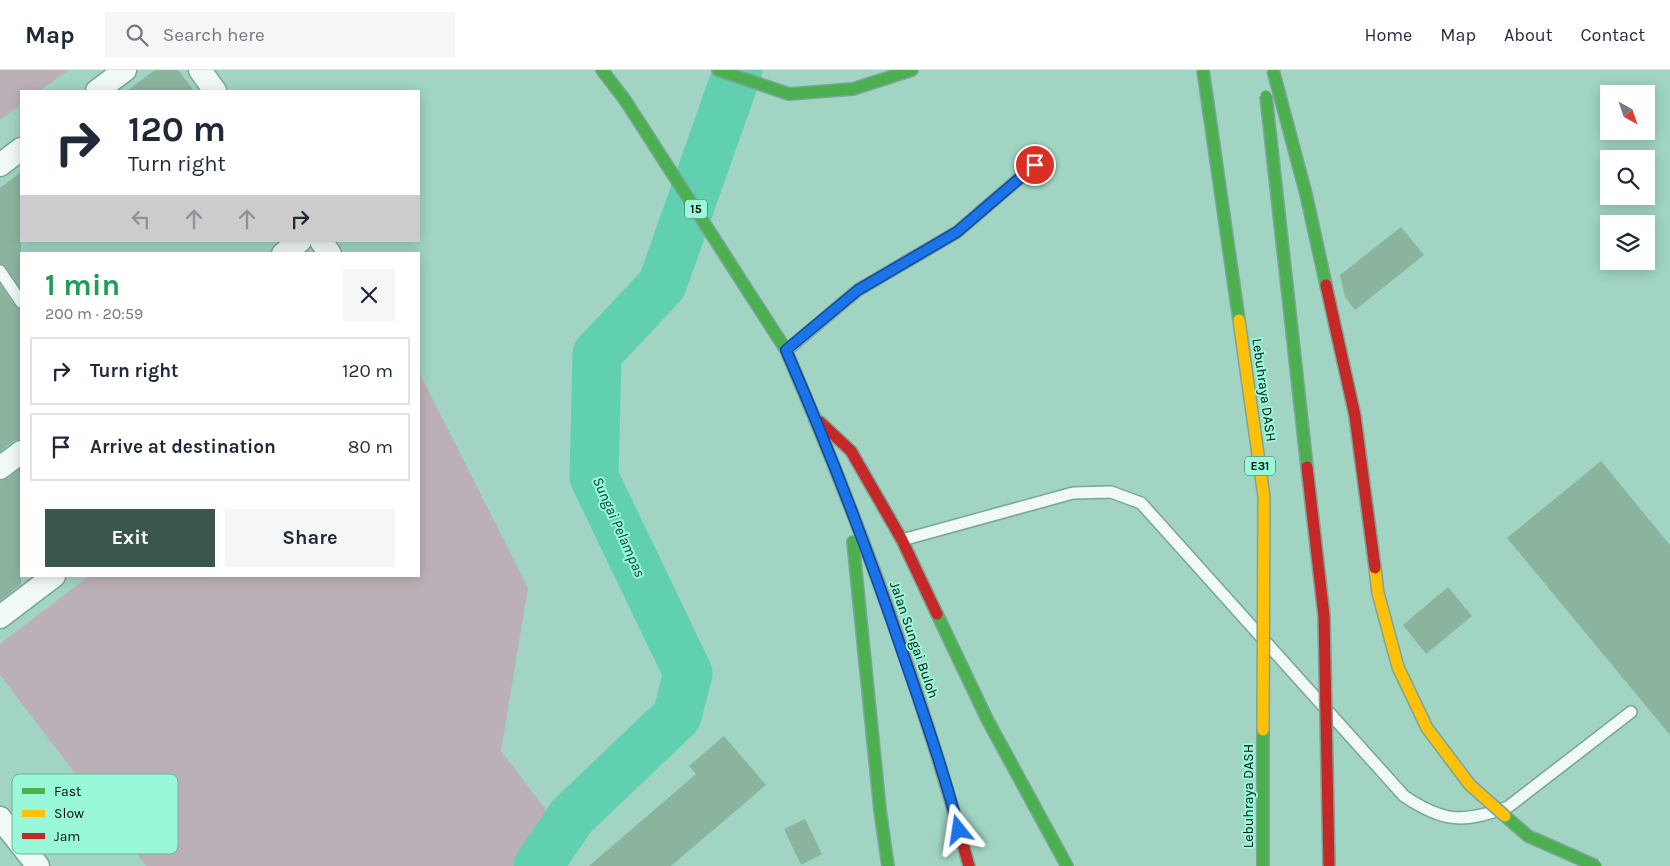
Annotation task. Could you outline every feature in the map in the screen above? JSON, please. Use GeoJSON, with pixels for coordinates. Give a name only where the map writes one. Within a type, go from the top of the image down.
{"type":"FeatureCollection","features":[{"type":"Feature","properties":{"kind":"highway","name":"Jalan Sungai Buloh"},"geometry":{"type":"LineString","coordinates":[[602,70],[624,100],[786,350],[849,502],[878,579],[945,777],[969,866]]}},
{"type":"Feature","properties":{"kind":"highway"},"geometry":{"type":"LineString","coordinates":[[718,70],[789,94],[853,89],[912,70]]}},
{"type":"Feature","properties":{"kind":"highway","name":"Lebuhraya DASH"},"geometry":{"type":"LineString","coordinates":[[1203,70],[1264,497],[1263,866]]}},
{"type":"Feature","properties":{"kind":"highway"},"geometry":{"type":"LineString","coordinates":[[1263,70],[1324,616],[1329,866]]}},
{"type":"Feature","properties":{"kind":"highway"},"geometry":{"type":"LineString","coordinates":[[1273,70],[1306,194],[1355,416],[1378,592],[1398,667],[1427,728],[1470,785],[1528,836],[1596,866]]}},
{"type":"Feature","properties":{"kind":"highway"},"geometry":{"type":"LineString","coordinates":[[814,416],[851,452],[902,540],[987,720],[1067,866]]}},
{"type":"Feature","properties":{"kind":"highway"},"geometry":{"type":"LineString","coordinates":[[849,502],[880,810],[888,866]]}},
{"type":"Feature","properties":{"kind":"street"},"geometry":{"type":"LineString","coordinates":[[98,90],[125,70]]}},
{"type":"Feature","properties":{"kind":"street"},"geometry":{"type":"LineString","coordinates":[[200,70],[214,90]]}},
{"type":"Feature","properties":{"kind":"street"},"geometry":{"type":"LineString","coordinates":[[0,165],[20,150]]}},
{"type":"Feature","properties":{"kind":"street"},"geometry":{"type":"LineString","coordinates":[[286,252],[299,242]]}},
{"type":"Feature","properties":{"kind":"street"},"geometry":{"type":"LineString","coordinates":[[0,468],[20,453]]}},
{"type":"Feature","properties":{"kind":"street"},"geometry":{"type":"LineString","coordinates":[[0,617],[53,577]]}},
{"type":"Feature","properties":{"kind":"street"},"geometry":{"type":"LineString","coordinates":[[0,818],[12,833]]}},
{"type":"Feature","properties":{"kind":"street"},"geometry":{"type":"LineString","coordinates":[[28,854],[38,866]]}},
{"type":"Feature","properties":{"kind":"lane"},"geometry":{"type":"LineString","coordinates":[[786,350],[858,290],[957,232],[1035,165]]}},
{"type":"Feature","properties":{"kind":"lane"},"geometry":{"type":"LineString","coordinates":[[0,271],[20,301]]}},
{"type":"Feature","properties":{"kind":"lane"},"geometry":{"type":"LineString","coordinates":[[902,540],[1073,493],[1111,492],[1141,503],[1404,796],[1426,811],[1454,819],[1488,814],[1508,807],[1631,712]]}},
{"type":"Feature","properties":{"kind":"shaded area"},"geometry":{"type":"Polygon","coordinates":[[[0,70],[69,70],[40,90],[20,90],[20,105],[0,120],[0,70]]]}},
{"type":"Feature","properties":{"kind":"shaded area"},"geometry":{"type":"Polygon","coordinates":[[[420,374],[528,588],[501,751],[554,820],[521,866],[146,866],[137,854],[178,854],[178,774],[76,774],[0,675],[0,644],[88,577],[420,577],[420,374]]]}},
{"type":"Feature","properties":{"kind":"building"},"geometry":{"type":"Polygon","coordinates":[[[155,70],[178,70],[193,90],[128,90],[155,70]]]}},
{"type":"Feature","properties":{"kind":"building"},"geometry":{"type":"Polygon","coordinates":[[[20,173],[20,288],[6,267],[0,264],[0,188],[20,173]]]}},
{"type":"Feature","properties":{"kind":"building"},"geometry":{"type":"Polygon","coordinates":[[[1401,227],[1424,255],[1355,310],[1345,297],[1340,275],[1401,227]]]}},
{"type":"Feature","properties":{"kind":"building"},"geometry":{"type":"Polygon","coordinates":[[[0,284],[15,306],[20,308],[20,439],[13,441],[0,452],[0,284]]]}},
{"type":"Feature","properties":{"kind":"building"},"geometry":{"type":"Polygon","coordinates":[[[1601,461],[1670,545],[1670,735],[1507,538],[1601,461]]]}},
{"type":"Feature","properties":{"kind":"building"},"geometry":{"type":"Polygon","coordinates":[[[20,469],[21,584],[0,601],[0,481],[8,478],[20,469]]]}},
{"type":"Feature","properties":{"kind":"building"},"geometry":{"type":"Polygon","coordinates":[[[1448,587],[1472,616],[1426,654],[1403,625],[1448,587]]]}},
{"type":"Feature","properties":{"kind":"building"},"geometry":{"type":"Polygon","coordinates":[[[724,736],[766,785],[671,866],[589,866],[696,774],[689,766],[724,736]]]}},
{"type":"Feature","properties":{"kind":"building"},"geometry":{"type":"Polygon","coordinates":[[[805,819],[822,854],[801,865],[784,829],[805,819]]]}},
{"type":"Feature","properties":{"kind":"waterway","name":"Sungai Pelampas"},"geometry":{"type":"LineString","coordinates":[[538,866],[572,816],[677,716],[688,673],[594,477],[597,354],[662,285],[738,70]]}},
{"type":"Feature","properties":{"kind":"traffic: fast"},"geometry":{"type":"LineString","coordinates":[[602,70],[625,100],[786,350],[815,419]]}},
{"type":"Feature","properties":{"kind":"traffic: fast"},"geometry":{"type":"LineString","coordinates":[[718,70],[789,94],[853,89],[912,70]]}},
{"type":"Feature","properties":{"kind":"traffic: fast"},"geometry":{"type":"LineString","coordinates":[[1203,70],[1239,320]]}},
{"type":"Feature","properties":{"kind":"traffic: fast"},"geometry":{"type":"LineString","coordinates":[[1273,70],[1306,194],[1326,285]]}},
{"type":"Feature","properties":{"kind":"traffic: fast"},"geometry":{"type":"LineString","coordinates":[[1266,96],[1307,467]]}},
{"type":"Feature","properties":{"kind":"traffic: fast"},"geometry":{"type":"LineString","coordinates":[[853,542],[880,810],[888,866]]}},
{"type":"Feature","properties":{"kind":"traffic: fast"},"geometry":{"type":"LineString","coordinates":[[937,614],[987,719],[1067,866]]}},
{"type":"Feature","properties":{"kind":"traffic: fast"},"geometry":{"type":"LineString","coordinates":[[1263,730],[1263,866]]}},
{"type":"Feature","properties":{"kind":"traffic: fast"},"geometry":{"type":"LineString","coordinates":[[1505,816],[1528,836],[1596,866]]}},
{"type":"Feature","properties":{"kind":"traffic: jam"},"geometry":{"type":"LineString","coordinates":[[1326,285],[1355,416],[1375,568]]}},
{"type":"Feature","properties":{"kind":"traffic: jam"},"geometry":{"type":"LineString","coordinates":[[815,419],[859,529],[899,640],[936,753],[969,866]]}},
{"type":"Feature","properties":{"kind":"traffic: jam"},"geometry":{"type":"LineString","coordinates":[[820,422],[851,451],[902,540],[937,614]]}},
{"type":"Feature","properties":{"kind":"traffic: jam"},"geometry":{"type":"LineString","coordinates":[[1307,467],[1324,616],[1329,866]]}},
{"type":"Feature","properties":{"kind":"traffic: slow"},"geometry":{"type":"LineString","coordinates":[[1239,320],[1264,497],[1263,730]]}},
{"type":"Feature","properties":{"kind":"traffic: slow"},"geometry":{"type":"LineString","coordinates":[[1375,568],[1378,593],[1398,667],[1427,728],[1470,785],[1505,816]]}},
{"type":"Feature","properties":{"kind":"route"},"geometry":{"type":"LineString","coordinates":[[959,830],[945,777],[878,579],[849,502],[786,350],[858,290],[957,232],[1035,165]]}}]}
